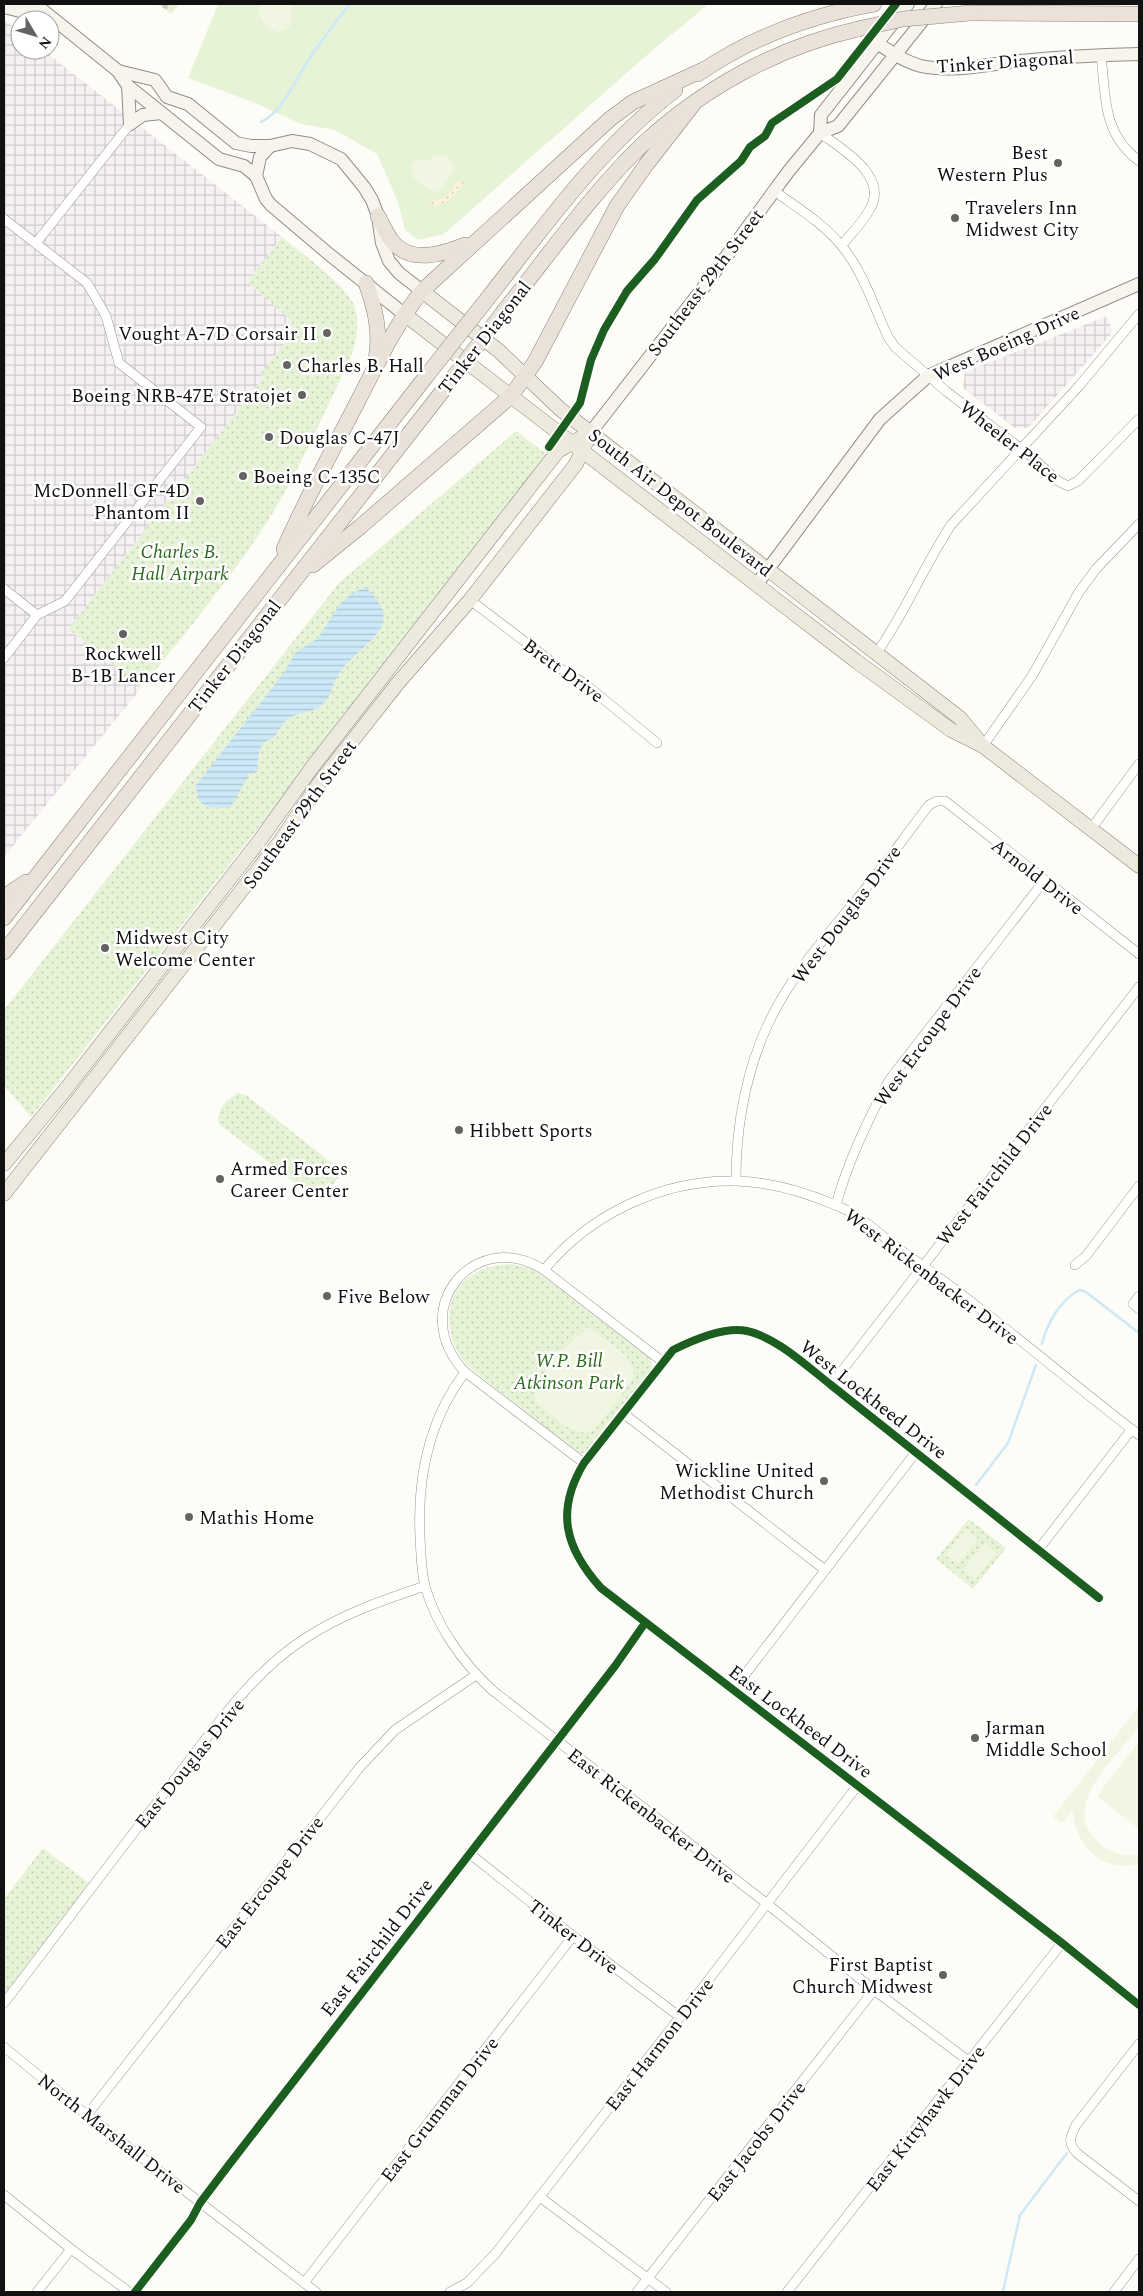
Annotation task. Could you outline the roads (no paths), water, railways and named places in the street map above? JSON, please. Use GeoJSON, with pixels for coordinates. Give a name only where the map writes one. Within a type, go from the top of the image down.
{"type":"FeatureCollection","features":[{"type":"Feature","properties":{"kind":"highway","name":"Tinker Diagonal"},"geometry":{"type":"LineString","coordinates":[[4,918],[428,374],[577,185],[603,156],[652,108],[705,69],[764,38],[805,21],[874,4]]}},
{"type":"Feature","properties":{"kind":"highway","name":"Tinker Diagonal"},"geometry":{"type":"LineString","coordinates":[[4,952],[504,311],[618,170],[643,144],[726,81],[770,58],[810,42],[858,29],[903,19],[970,13],[1139,14]]}},
{"type":"Feature","properties":{"kind":"highway"},"geometry":{"type":"LineString","coordinates":[[275,570],[302,508],[375,369],[404,314],[422,291],[474,242],[625,108],[633,102],[705,69]]}},
{"type":"Feature","properties":{"kind":"highway"},"geometry":{"type":"LineString","coordinates":[[292,582],[360,528],[511,396],[526,376],[618,206],[646,165],[696,102]]}},
{"type":"Feature","properties":{"kind":"highway"},"geometry":{"type":"LineString","coordinates":[[378,216],[391,240],[410,253],[440,255],[474,242]]}},
{"type":"Feature","properties":{"kind":"highway"},"geometry":{"type":"LineString","coordinates":[[366,283],[375,308],[378,330],[375,369]]}},
{"type":"Feature","properties":{"kind":"highway"},"geometry":{"type":"LineString","coordinates":[[4,897],[38,874]]}},
{"type":"Feature","properties":{"kind":"main road","name":"Southeast 29th Street"},"geometry":{"type":"LineString","coordinates":[[820,133],[821,115],[908,4]]}},
{"type":"Feature","properties":{"kind":"main road","name":"Southeast 29th Street"},"geometry":{"type":"LineString","coordinates":[[4,1164],[65,1090],[249,855],[313,766],[440,600],[558,451],[578,446],[591,432],[706,284],[773,190],[820,133],[838,126],[936,4]]}},
{"type":"Feature","properties":{"kind":"main road"},"geometry":{"type":"LineString","coordinates":[[4,7],[20,11],[38,7]]}},
{"type":"Feature","properties":{"kind":"main road","name":"South Air Depot Boulevard"},"geometry":{"type":"LineString","coordinates":[[38,7],[118,71],[128,86],[219,159],[244,166],[256,176],[266,199],[271,205],[404,314],[578,446],[762,577],[854,637],[960,718],[983,746]]}},
{"type":"Feature","properties":{"kind":"main road","name":"Tinker Diagonal"},"geometry":{"type":"LineString","coordinates":[[877,43],[896,56],[920,65],[943,69],[1037,59],[1139,54]]}},
{"type":"Feature","properties":{"kind":"main road","name":"South Air Depot Boulevard"},"geometry":{"type":"LineString","coordinates":[[118,71],[155,80],[167,97],[188,104],[236,142],[251,146],[270,146],[292,141],[310,144],[341,159],[364,187],[378,216],[382,243],[389,261],[399,273],[499,351],[560,409],[591,432],[762,577],[856,661],[950,730],[983,746],[1139,866]]}},
{"type":"Feature","properties":{"kind":"main road"},"geometry":{"type":"LineString","coordinates":[[128,86],[130,124]]}},
{"type":"Feature","properties":{"kind":"main road"},"geometry":{"type":"LineString","coordinates":[[130,124],[143,115],[161,113]]}},
{"type":"Feature","properties":{"kind":"main road"},"geometry":{"type":"LineString","coordinates":[[256,176],[260,157],[270,146]]}},
{"type":"Feature","properties":{"kind":"main road","name":"West Boeing Drive"},"geometry":{"type":"LineString","coordinates":[[762,577],[880,419],[928,376],[1139,284]]}},
{"type":"Feature","properties":{"kind":"main road","name":"Southeast 29th Street"},"geometry":{"type":"LineString","coordinates":[[4,1194],[281,840],[320,782],[398,683],[470,600],[576,464],[578,446]]}},
{"type":"Feature","properties":{"kind":"street"},"geometry":{"type":"LineString","coordinates":[[1101,55],[1108,120],[1122,144],[1139,161]]}},
{"type":"Feature","properties":{"kind":"street"},"geometry":{"type":"LineString","coordinates":[[36,243],[130,124]]}},
{"type":"Feature","properties":{"kind":"street"},"geometry":{"type":"LineString","coordinates":[[820,133],[865,170],[874,182],[876,194],[870,208],[842,246]]}},
{"type":"Feature","properties":{"kind":"street","name":"Wheeler Place"},"geometry":{"type":"LineString","coordinates":[[773,190],[831,234],[842,246],[853,261],[888,337],[896,348],[928,376],[1021,448],[1058,482],[1068,486],[1078,481],[1139,419]]}},
{"type":"Feature","properties":{"kind":"street"},"geometry":{"type":"LineString","coordinates":[[4,219],[87,283],[106,316],[119,363],[201,427],[65,602],[37,615],[4,658]]}},
{"type":"Feature","properties":{"kind":"street"},"geometry":{"type":"LineString","coordinates":[[876,654],[893,630],[951,524],[1108,354],[1139,314]]}},
{"type":"Feature","properties":{"kind":"street"},"geometry":{"type":"LineString","coordinates":[[983,746],[1032,676],[1079,592],[1101,564],[1139,524]]}},
{"type":"Feature","properties":{"kind":"street"},"geometry":{"type":"LineString","coordinates":[[4,589],[37,615]]}},
{"type":"Feature","properties":{"kind":"street","name":"Brett Drive"},"geometry":{"type":"LineString","coordinates":[[470,600],[561,669],[584,683],[657,743]]}},
{"type":"Feature","properties":{"kind":"street"},"geometry":{"type":"LineString","coordinates":[[1091,828],[1139,764]]}},
{"type":"Feature","properties":{"kind":"street","name":"Arnold Drive"},"geometry":{"type":"LineString","coordinates":[[937,801],[944,801],[1139,954]]}},
{"type":"Feature","properties":{"kind":"street","name":"West Douglas Drive"},"geometry":{"type":"LineString","coordinates":[[736,1181],[741,1114],[755,1058],[770,1021],[792,983],[826,935],[859,897],[929,805],[937,801]]}},
{"type":"Feature","properties":{"kind":"street","name":"West Ercoupe Drive"},"geometry":{"type":"LineString","coordinates":[[836,1205],[872,1112],[890,1079],[1044,881]]}},
{"type":"Feature","properties":{"kind":"street","name":"West Fairchild Drive"},"geometry":{"type":"LineString","coordinates":[[831,1385],[1139,987]]}},
{"type":"Feature","properties":{"kind":"street","name":"West Rickenbacker Drive"},"geometry":{"type":"LineString","coordinates":[[544,1270],[581,1234],[626,1205],[654,1195],[694,1185],[736,1181],[776,1186],[836,1205],[852,1213],[923,1266],[1135,1432]]}},
{"type":"Feature","properties":{"kind":"street"},"geometry":{"type":"LineString","coordinates":[[1075,1265],[1086,1256],[1138,1192]]}},
{"type":"Feature","properties":{"kind":"street"},"geometry":{"type":"LineString","coordinates":[[584,1463],[465,1372],[449,1351],[442,1327],[446,1300],[455,1283],[476,1265],[495,1259],[527,1260],[544,1270],[663,1362]]}},
{"type":"Feature","properties":{"kind":"street"},"geometry":{"type":"LineString","coordinates":[[1139,1296],[1133,1304],[1139,1309]]}},
{"type":"Feature","properties":{"kind":"street","name":"West Lockheed Drive"},"geometry":{"type":"LineString","coordinates":[[623,1413],[673,1350],[692,1340],[718,1332],[746,1331],[781,1348],[831,1385],[1099,1598]]}},
{"type":"Feature","properties":{"kind":"street","name":"East Rickenbacker Drive"},"geometry":{"type":"LineString","coordinates":[[465,1372],[446,1400],[435,1426],[423,1469],[419,1513],[421,1559],[425,1586],[438,1618],[455,1648],[476,1675],[557,1742],[766,1903],[874,1990],[970,2062]]}},
{"type":"Feature","properties":{"kind":"street"},"geometry":{"type":"LineString","coordinates":[[623,1413],[825,1570]]}},
{"type":"Feature","properties":{"kind":"street","name":"East Lockheed Drive"},"geometry":{"type":"LineString","coordinates":[[623,1413],[584,1463],[572,1482],[567,1507],[569,1535],[576,1554],[587,1573],[601,1588],[645,1623],[858,1784],[1139,2005]]}},
{"type":"Feature","properties":{"kind":"street"},"geometry":{"type":"LineString","coordinates":[[1038,1550],[1135,1432]]}},
{"type":"Feature","properties":{"kind":"street"},"geometry":{"type":"LineString","coordinates":[[733,1690],[916,1452]]}},
{"type":"Feature","properties":{"kind":"street","name":"East Douglas Drive"},"geometry":{"type":"LineString","coordinates":[[4,2003],[194,1755],[253,1683],[270,1666],[303,1639],[337,1619],[371,1603],[425,1586]]}},
{"type":"Feature","properties":{"kind":"street","name":"East Fairchild Drive"},"geometry":{"type":"LineString","coordinates":[[135,2292],[191,2220],[200,2203],[469,1853],[616,1666],[645,1623]]}},
{"type":"Feature","properties":{"kind":"street","name":"East Ercoupe Drive"},"geometry":{"type":"LineString","coordinates":[[87,2115],[360,1767],[395,1730],[476,1675]]}},
{"type":"Feature","properties":{"kind":"street","name":"East Harmon Drive"},"geometry":{"type":"LineString","coordinates":[[450,2292],[465,2288],[495,2254],[680,2017],[858,1784]]}},
{"type":"Feature","properties":{"kind":"street","name":"Tinker Drive"},"geometry":{"type":"LineString","coordinates":[[469,1853],[573,1936],[680,2017]]}},
{"type":"Feature","properties":{"kind":"street","name":"East Grumman Drive"},"geometry":{"type":"LineString","coordinates":[[304,2283],[573,1936]]}},
{"type":"Feature","properties":{"kind":"street","name":"East Kittyhawk Drive"},"geometry":{"type":"LineString","coordinates":[[787,2292],[1062,1943]]}},
{"type":"Feature","properties":{"kind":"street","name":"East Jacobs Drive"},"geometry":{"type":"LineString","coordinates":[[637,2292],[874,1990]]}},
{"type":"Feature","properties":{"kind":"street"},"geometry":{"type":"LineString","coordinates":[[1139,2044],[1076,2125],[1069,2139],[1071,2147],[1078,2154],[1139,2201]]}},
{"type":"Feature","properties":{"kind":"street","name":"North Marshall Drive"},"geometry":{"type":"LineString","coordinates":[[4,2047],[87,2115],[316,2292]]}},
{"type":"Feature","properties":{"kind":"street"},"geometry":{"type":"LineString","coordinates":[[4,2195],[71,2249],[129,2292]]}},
{"type":"Feature","properties":{"kind":"street"},"geometry":{"type":"LineString","coordinates":[[540,2197],[666,2292]]}},
{"type":"Feature","properties":{"kind":"street"},"geometry":{"type":"LineString","coordinates":[[37,2292],[71,2249]]}},
{"type":"Feature","properties":{"kind":"street"},"geometry":{"type":"LineString","coordinates":[[1114,2292],[1139,2259]]}},
{"type":"Feature","properties":{"kind":"water"},"geometry":{"type":"Polygon","coordinates":[[[365,587],[378,602],[383,614],[382,625],[376,635],[345,665],[323,704],[316,709],[288,719],[274,737],[264,743],[259,753],[257,772],[249,774],[231,807],[211,808],[206,806],[199,799],[196,785],[286,670],[295,653],[318,638],[340,604],[351,594],[365,587]]]}},
{"type":"Feature","properties":{"kind":"waterway"},"geometry":{"type":"LineString","coordinates":[[261,122],[281,105],[304,67],[350,4]]}},
{"type":"Feature","properties":{"kind":"waterway"},"geometry":{"type":"LineString","coordinates":[[1042,1344],[1047,1328],[1055,1313],[1066,1300],[1079,1290],[1086,1292],[1139,1333]]}},
{"type":"Feature","properties":{"kind":"waterway"},"geometry":{"type":"LineString","coordinates":[[976,1485],[1008,1443],[1036,1365]]}},
{"type":"Feature","properties":{"kind":"waterway"},"geometry":{"type":"LineString","coordinates":[[1003,2291],[1020,2215],[1067,2153]]}},
{"type":"Feature","properties":{"kind":"place","name":"Best Western Plus"},"geometry":{"type":"Point","coordinates":[1058,163]}},
{"type":"Feature","properties":{"kind":"place","name":"Travelers Inn Midwest City"},"geometry":{"type":"Point","coordinates":[955,218]}},
{"type":"Feature","properties":{"kind":"place","name":"Vought A-7D Corsair II"},"geometry":{"type":"Point","coordinates":[327,333]}},
{"type":"Feature","properties":{"kind":"place","name":"Charles B. Hall"},"geometry":{"type":"Point","coordinates":[287,365]}},
{"type":"Feature","properties":{"kind":"place","name":"Boeing NRB-47E Stratojet"},"geometry":{"type":"Point","coordinates":[302,395]}},
{"type":"Feature","properties":{"kind":"place","name":"Douglas C-47J"},"geometry":{"type":"Point","coordinates":[269,437]}},
{"type":"Feature","properties":{"kind":"place","name":"Boeing C-135C"},"geometry":{"type":"Point","coordinates":[243,476]}},
{"type":"Feature","properties":{"kind":"place","name":"McDonnell GF-4D Phantom II"},"geometry":{"type":"Point","coordinates":[200,501]}},
{"type":"Feature","properties":{"kind":"place","name":"Rockwell B-1B Lancer"},"geometry":{"type":"Point","coordinates":[123,634]}},
{"type":"Feature","properties":{"kind":"place","name":"Midwest City Welcome Center"},"geometry":{"type":"Point","coordinates":[105,948]}},
{"type":"Feature","properties":{"kind":"place","name":"Hibbett Sports"},"geometry":{"type":"Point","coordinates":[459,1130]}},
{"type":"Feature","properties":{"kind":"place","name":"Armed Forces Career Center"},"geometry":{"type":"Point","coordinates":[220,1179]}},
{"type":"Feature","properties":{"kind":"place","name":"Five Below"},"geometry":{"type":"Point","coordinates":[327,1296]}},
{"type":"Feature","properties":{"kind":"place","name":"Wickline United Methodist Church"},"geometry":{"type":"Point","coordinates":[824,1481]}},
{"type":"Feature","properties":{"kind":"place","name":"Mathis Home"},"geometry":{"type":"Point","coordinates":[189,1517]}},
{"type":"Feature","properties":{"kind":"place","name":"Jarman Middle School"},"geometry":{"type":"Point","coordinates":[975,1738]}},
{"type":"Feature","properties":{"kind":"place","name":"First Baptist Church Midwest"},"geometry":{"type":"Point","coordinates":[943,1975]}},
{"type":"Feature","properties":{"kind":"park label","name":"Charles B. Hall Airpark"},"geometry":{"type":"Point","coordinates":[180,562]}},
{"type":"Feature","properties":{"kind":"park label","name":"W.P. Bill Atkinson Park"},"geometry":{"type":"Point","coordinates":[569,1371]}}]}
